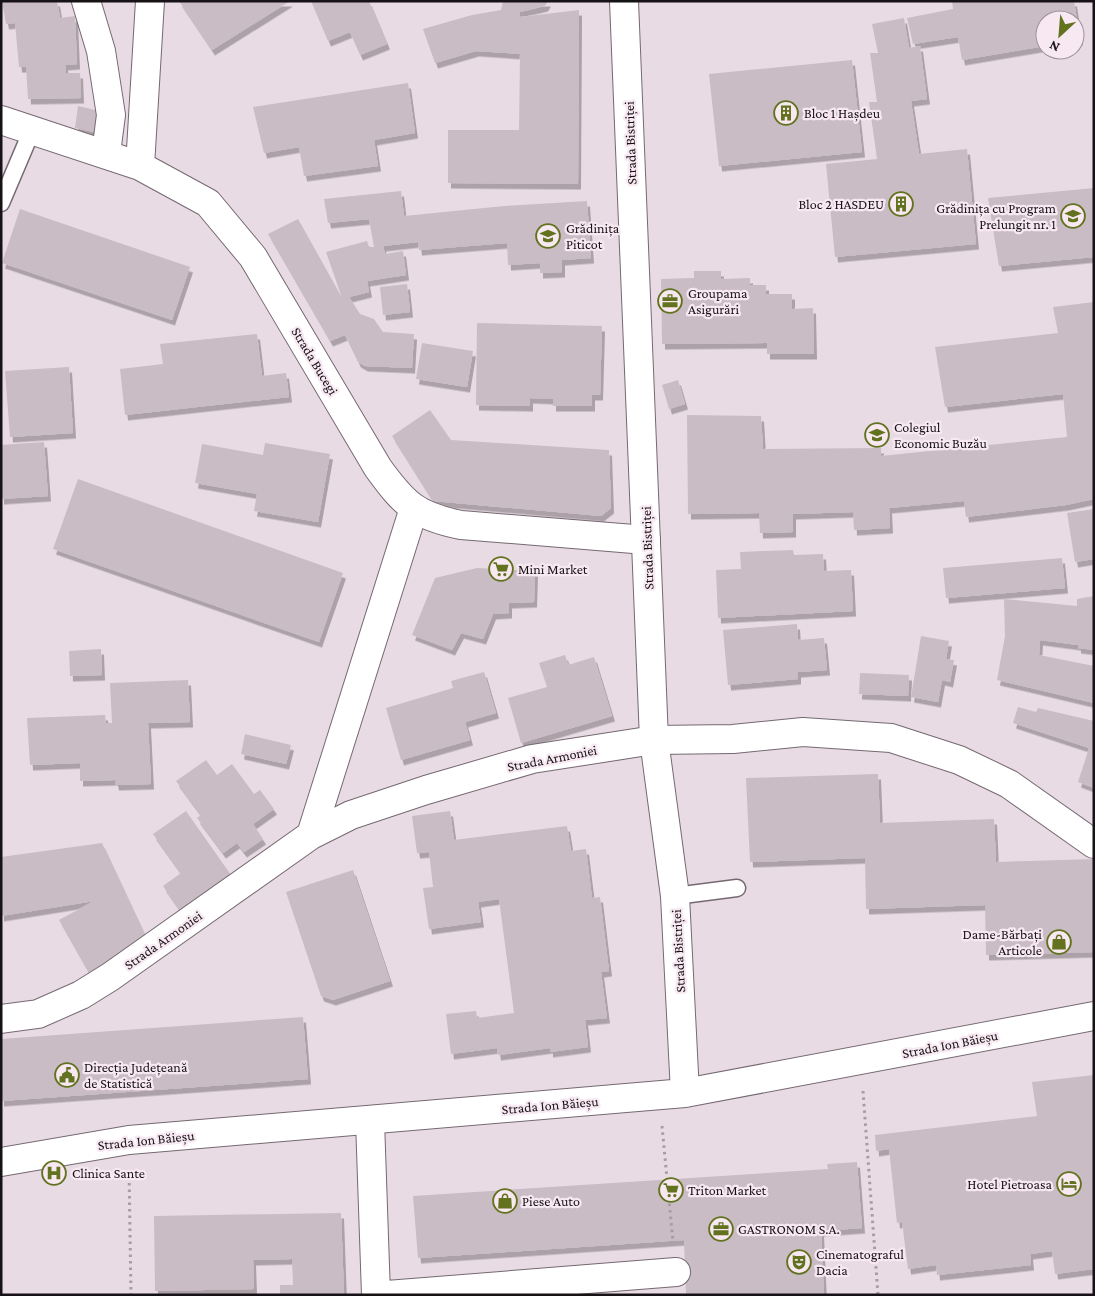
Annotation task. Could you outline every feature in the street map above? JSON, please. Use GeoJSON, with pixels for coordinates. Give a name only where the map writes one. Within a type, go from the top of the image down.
{"type":"FeatureCollection","features":[{"type":"Feature","properties":{"kind":"street"},"geometry":{"type":"LineString","coordinates":[[86,1],[101,51],[111,115],[106,153]]}},
{"type":"Feature","properties":{"kind":"street"},"geometry":{"type":"LineString","coordinates":[[140,166],[147,87],[150,1]]}},
{"type":"Feature","properties":{"kind":"street","name":"Strada Bistriței"},"geometry":{"type":"LineString","coordinates":[[624,1],[654,740],[675,896],[672,1094]]}},
{"type":"Feature","properties":{"kind":"street","name":"Strada Bucegi"},"geometry":{"type":"LineString","coordinates":[[1,120],[106,153],[140,166],[208,203],[253,256],[378,468],[396,492],[414,508],[434,520],[461,525],[646,540]]}},
{"type":"Feature","properties":{"kind":"street"},"geometry":{"type":"LineString","coordinates":[[311,835],[414,508]]}},
{"type":"Feature","properties":{"kind":"street","name":"Strada Armoniei"},"geometry":{"type":"LineString","coordinates":[[1,1019],[38,1014],[81,995],[116,973],[311,835],[351,815],[426,790],[532,760],[654,740],[733,739],[803,732],[891,738],[959,760],[1009,784],[1094,844]]}},
{"type":"Feature","properties":{"kind":"street","name":"Strada Ion Băieșu"},"geometry":{"type":"LineString","coordinates":[[1,1162],[129,1140],[672,1094],[1094,1016]]}},
{"type":"Feature","properties":{"kind":"street"},"geometry":{"type":"LineString","coordinates":[[370,1120],[376,1295]]}},
{"type":"Feature","properties":{"kind":"street"},"geometry":{"type":"LineString","coordinates":[[387,1295],[676,1272]]}},
{"type":"Feature","properties":{"kind":"lane"},"geometry":{"type":"LineString","coordinates":[[1,203],[32,130]]}},
{"type":"Feature","properties":{"kind":"lane"},"geometry":{"type":"LineString","coordinates":[[675,896],[737,888]]}},
{"type":"Feature","properties":{"kind":"path"},"geometry":{"type":"LineString","coordinates":[[861,1060],[878,1295]]}},
{"type":"Feature","properties":{"kind":"path"},"geometry":{"type":"LineString","coordinates":[[672,1094],[676,1272]]}},
{"type":"Feature","properties":{"kind":"path"},"geometry":{"type":"LineString","coordinates":[[129,1140],[131,1295]]}},
{"type":"Feature","properties":{"kind":"building"},"geometry":{"type":"Polygon","coordinates":[[[2,1],[57,1],[60,18],[75,16],[77,64],[65,65],[66,73],[80,73],[81,98],[28,99],[26,67],[19,67],[15,23],[6,24],[2,1]]]}},
{"type":"Feature","properties":{"kind":"building"},"geometry":{"type":"Polygon","coordinates":[[[179,1],[290,1],[212,50],[179,1]]]}},
{"type":"Feature","properties":{"kind":"building"},"geometry":{"type":"Polygon","coordinates":[[[311,1],[369,1],[387,44],[360,55],[350,32],[328,41],[311,1]]]}},
{"type":"Feature","properties":{"kind":"building"},"geometry":{"type":"Polygon","coordinates":[[[503,1],[548,1],[545,6],[520,12],[520,17],[579,10],[578,184],[448,183],[448,130],[519,130],[520,54],[476,51],[435,63],[423,29],[472,15],[501,10],[503,1]]]}},
{"type":"Feature","properties":{"kind":"building"},"geometry":{"type":"Polygon","coordinates":[[[952,1],[1074,1],[1075,10],[1035,10],[1035,48],[962,60],[958,37],[913,44],[907,18],[953,9],[952,1]]]}},
{"type":"Feature","properties":{"kind":"building","name":"Bloc 2 HASDEU"},"geometry":{"type":"Polygon","coordinates":[[[904,18],[909,48],[920,46],[927,99],[911,101],[919,154],[967,149],[976,244],[835,257],[826,164],[877,159],[869,102],[877,102],[870,53],[878,53],[872,24],[904,18]]]}},
{"type":"Feature","properties":{"kind":"building","name":"Bloc 1 Hașdeu"},"geometry":{"type":"Polygon","coordinates":[[[852,60],[862,152],[719,166],[709,74],[852,60]]]}},
{"type":"Feature","properties":{"kind":"building"},"geometry":{"type":"Polygon","coordinates":[[[408,83],[415,133],[374,140],[378,166],[304,176],[299,147],[264,153],[253,107],[408,83]]]}},
{"type":"Feature","properties":{"kind":"building"},"geometry":{"type":"Polygon","coordinates":[[[78,106],[104,112],[99,133],[75,128],[78,106]]]}},
{"type":"Feature","properties":{"kind":"building"},"geometry":{"type":"Polygon","coordinates":[[[1094,188],[1094,257],[999,266],[988,198],[1094,188]]]}},
{"type":"Feature","properties":{"kind":"building"},"geometry":{"type":"Polygon","coordinates":[[[401,191],[404,216],[504,206],[587,201],[591,258],[562,260],[562,272],[540,273],[540,263],[508,265],[507,243],[419,250],[418,242],[383,246],[385,254],[403,251],[406,275],[367,281],[369,292],[349,297],[360,314],[374,319],[383,332],[414,334],[412,368],[365,366],[358,362],[345,335],[330,341],[268,234],[298,219],[342,298],[326,252],[367,241],[369,247],[374,247],[369,219],[328,223],[324,199],[401,191]]]}},
{"type":"Feature","properties":{"kind":"building"},"geometry":{"type":"Polygon","coordinates":[[[20,209],[190,267],[172,320],[2,263],[20,209]]]}},
{"type":"Feature","properties":{"kind":"building"},"geometry":{"type":"Polygon","coordinates":[[[694,271],[721,271],[721,279],[750,278],[750,285],[766,285],[766,294],[792,294],[792,309],[813,308],[814,354],[767,354],[767,343],[662,344],[661,279],[694,278],[694,271]]]}},
{"type":"Feature","properties":{"kind":"building"},"geometry":{"type":"Polygon","coordinates":[[[407,284],[410,312],[383,315],[380,287],[407,284]]]}},
{"type":"Feature","properties":{"kind":"building"},"geometry":{"type":"Polygon","coordinates":[[[1094,302],[1094,499],[1066,505],[966,517],[964,501],[889,508],[890,528],[854,530],[853,512],[793,514],[793,532],[760,533],[759,513],[688,514],[687,415],[761,416],[763,449],[881,448],[881,456],[1067,437],[1063,394],[945,407],[935,347],[1058,333],[1053,307],[1094,302]]]}},
{"type":"Feature","properties":{"kind":"building"},"geometry":{"type":"Polygon","coordinates":[[[477,323],[602,326],[600,395],[592,395],[592,406],[553,406],[553,399],[530,398],[530,406],[476,405],[477,323]]]}},
{"type":"Feature","properties":{"kind":"building"},"geometry":{"type":"Polygon","coordinates":[[[257,334],[262,376],[286,373],[289,397],[125,415],[120,369],[163,364],[160,344],[257,334]]]}},
{"type":"Feature","properties":{"kind":"building"},"geometry":{"type":"Polygon","coordinates":[[[422,343],[473,351],[467,387],[416,379],[422,343]]]}},
{"type":"Feature","properties":{"kind":"building"},"geometry":{"type":"Polygon","coordinates":[[[69,367],[73,433],[10,437],[5,371],[69,367]]]}},
{"type":"Feature","properties":{"kind":"building"},"geometry":{"type":"Polygon","coordinates":[[[678,380],[685,404],[669,409],[662,385],[678,380]]]}},
{"type":"Feature","properties":{"kind":"building"},"geometry":{"type":"Polygon","coordinates":[[[430,410],[451,440],[609,450],[611,508],[601,516],[433,501],[392,436],[430,410]]]}},
{"type":"Feature","properties":{"kind":"building"},"geometry":{"type":"Polygon","coordinates":[[[44,442],[48,496],[1,499],[1,445],[44,442]]]}},
{"type":"Feature","properties":{"kind":"building"},"geometry":{"type":"Polygon","coordinates":[[[265,443],[330,454],[318,522],[254,511],[257,494],[195,483],[202,444],[263,455],[265,443]]]}},
{"type":"Feature","properties":{"kind":"building"},"geometry":{"type":"Polygon","coordinates":[[[78,479],[343,573],[319,642],[53,549],[78,479]]]}},
{"type":"Feature","properties":{"kind":"building"},"geometry":{"type":"Polygon","coordinates":[[[1094,509],[1094,559],[1075,562],[1067,513],[1094,509]]]}},
{"type":"Feature","properties":{"kind":"building"},"geometry":{"type":"Polygon","coordinates":[[[793,550],[794,555],[823,554],[824,571],[851,570],[853,611],[718,618],[716,570],[741,569],[740,552],[793,550]]]}},
{"type":"Feature","properties":{"kind":"building"},"geometry":{"type":"Polygon","coordinates":[[[1062,558],[1065,588],[946,598],[943,568],[1062,558]]]}},
{"type":"Feature","properties":{"kind":"building"},"geometry":{"type":"Polygon","coordinates":[[[477,568],[535,571],[534,602],[509,603],[509,613],[493,614],[483,639],[461,633],[452,650],[412,635],[435,578],[477,568]]]}},
{"type":"Feature","properties":{"kind":"building"},"geometry":{"type":"Polygon","coordinates":[[[1094,596],[1094,650],[1078,648],[1078,645],[1040,640],[1039,655],[1094,666],[1094,703],[997,680],[1005,636],[1004,599],[1077,606],[1077,599],[1094,596]]]}},
{"type":"Feature","properties":{"kind":"building"},"geometry":{"type":"Polygon","coordinates":[[[797,624],[798,640],[824,638],[827,670],[798,672],[798,679],[728,685],[723,630],[797,624]]]}},
{"type":"Feature","properties":{"kind":"building"},"geometry":{"type":"Polygon","coordinates":[[[921,636],[949,641],[946,659],[954,660],[950,682],[942,680],[938,702],[911,697],[921,636]]]}},
{"type":"Feature","properties":{"kind":"building"},"geometry":{"type":"Polygon","coordinates":[[[101,649],[102,675],[70,676],[69,651],[101,649]]]}},
{"type":"Feature","properties":{"kind":"building"},"geometry":{"type":"Polygon","coordinates":[[[565,655],[568,665],[594,657],[612,716],[521,743],[508,698],[547,687],[539,663],[565,655]]]}},
{"type":"Feature","properties":{"kind":"building"},"geometry":{"type":"Polygon","coordinates":[[[484,672],[496,713],[465,722],[470,740],[401,760],[386,708],[453,688],[451,681],[484,672]]]}},
{"type":"Feature","properties":{"kind":"building"},"geometry":{"type":"Polygon","coordinates":[[[860,673],[909,675],[908,696],[859,694],[860,673]]]}},
{"type":"Feature","properties":{"kind":"building"},"geometry":{"type":"Polygon","coordinates":[[[188,680],[190,722],[148,723],[151,784],[116,785],[115,780],[80,781],[80,763],[30,765],[27,718],[105,715],[106,723],[112,723],[110,683],[188,680]]]}},
{"type":"Feature","properties":{"kind":"building"},"geometry":{"type":"Polygon","coordinates":[[[1018,707],[1036,712],[1038,708],[1094,721],[1094,788],[1078,782],[1089,748],[1013,723],[1018,707]]]}},
{"type":"Feature","properties":{"kind":"building"},"geometry":{"type":"Polygon","coordinates":[[[245,734],[291,745],[286,764],[241,754],[245,734]]]}},
{"type":"Feature","properties":{"kind":"building"},"geometry":{"type":"Polygon","coordinates":[[[206,760],[217,775],[232,764],[254,794],[260,790],[274,809],[253,824],[263,839],[244,852],[237,843],[223,853],[197,818],[201,815],[176,781],[206,760]]]}},
{"type":"Feature","properties":{"kind":"building"},"geometry":{"type":"Polygon","coordinates":[[[878,774],[880,823],[994,819],[996,862],[1094,859],[1094,952],[986,955],[985,905],[866,909],[865,858],[750,862],[746,778],[878,774]]]}},
{"type":"Feature","properties":{"kind":"building"},"geometry":{"type":"Polygon","coordinates":[[[186,811],[231,875],[180,910],[163,886],[181,873],[153,834],[186,811]]]}},
{"type":"Feature","properties":{"kind":"building"},"geometry":{"type":"Polygon","coordinates":[[[450,811],[454,840],[567,826],[571,851],[586,849],[592,898],[600,897],[609,971],[601,972],[607,1018],[585,1020],[588,1047],[550,1052],[550,1048],[498,1055],[497,1048],[451,1054],[446,1014],[476,1011],[477,1018],[514,1013],[499,899],[478,902],[481,922],[429,929],[423,888],[433,887],[429,852],[417,853],[412,816],[450,811]]]}},
{"type":"Feature","properties":{"kind":"building"},"geometry":{"type":"Polygon","coordinates":[[[102,843],[146,937],[89,973],[59,920],[94,901],[1,916],[1,857],[102,843]]]}},
{"type":"Feature","properties":{"kind":"building"},"geometry":{"type":"Polygon","coordinates":[[[353,870],[390,981],[333,1000],[321,996],[286,892],[353,870]]]}},
{"type":"Feature","properties":{"kind":"building"},"geometry":{"type":"Polygon","coordinates":[[[303,1017],[308,1079],[1,1101],[1,1039],[303,1017]]]}},
{"type":"Feature","properties":{"kind":"building"},"geometry":{"type":"Polygon","coordinates":[[[1094,1075],[1094,1269],[1055,1274],[1052,1251],[1030,1254],[1031,1265],[937,1275],[936,1265],[908,1269],[902,1222],[897,1223],[889,1149],[876,1151],[875,1135],[1037,1116],[1032,1082],[1094,1075]]]}},
{"type":"Feature","properties":{"kind":"building"},"geometry":{"type":"Polygon","coordinates":[[[857,1162],[862,1228],[821,1231],[824,1295],[686,1295],[684,1240],[418,1258],[413,1196],[828,1169],[827,1164],[857,1162]]]}},
{"type":"Feature","properties":{"kind":"building"},"geometry":{"type":"Polygon","coordinates":[[[341,1213],[344,1295],[280,1295],[280,1285],[293,1285],[292,1259],[253,1260],[254,1289],[155,1291],[154,1216],[341,1213]]]}},
{"type":"Feature","properties":{"kind":"place","name":"Bloc 1 Hașdeu"},"geometry":{"type":"Point","coordinates":[786,113]}},
{"type":"Feature","properties":{"kind":"place","name":"Bloc 2 HASDEU"},"geometry":{"type":"Point","coordinates":[901,204]}},
{"type":"Feature","properties":{"kind":"place","name":"Grădinița cu Program Prelungit nr. 1"},"geometry":{"type":"Point","coordinates":[1073,216]}},
{"type":"Feature","properties":{"kind":"place","name":"Grădinița Piticot"},"geometry":{"type":"Point","coordinates":[548,236]}},
{"type":"Feature","properties":{"kind":"place","name":"Groupama Asigurări"},"geometry":{"type":"Point","coordinates":[670,301]}},
{"type":"Feature","properties":{"kind":"place","name":"Colegiul Economic Buzău"},"geometry":{"type":"Point","coordinates":[877,435]}},
{"type":"Feature","properties":{"kind":"place","name":"Mini Market"},"geometry":{"type":"Point","coordinates":[501,569]}},
{"type":"Feature","properties":{"kind":"place","name":"Dame-Bărbați Articole"},"geometry":{"type":"Point","coordinates":[1059,942]}},
{"type":"Feature","properties":{"kind":"place","name":"Direcția Județeană de Statistică"},"geometry":{"type":"Point","coordinates":[67,1075]}},
{"type":"Feature","properties":{"kind":"place","name":"Clinica Sante"},"geometry":{"type":"Point","coordinates":[54,1173]}},
{"type":"Feature","properties":{"kind":"place","name":"Hotel Pietroasa"},"geometry":{"type":"Point","coordinates":[1069,1184]}},
{"type":"Feature","properties":{"kind":"place","name":"Triton Market"},"geometry":{"type":"Point","coordinates":[671,1190]}},
{"type":"Feature","properties":{"kind":"place","name":"Piese Auto"},"geometry":{"type":"Point","coordinates":[505,1201]}},
{"type":"Feature","properties":{"kind":"place","name":"GASTRONOM S.A."},"geometry":{"type":"Point","coordinates":[721,1229]}},
{"type":"Feature","properties":{"kind":"place","name":"Cinematograful Dacia"},"geometry":{"type":"Point","coordinates":[799,1262]}}]}
